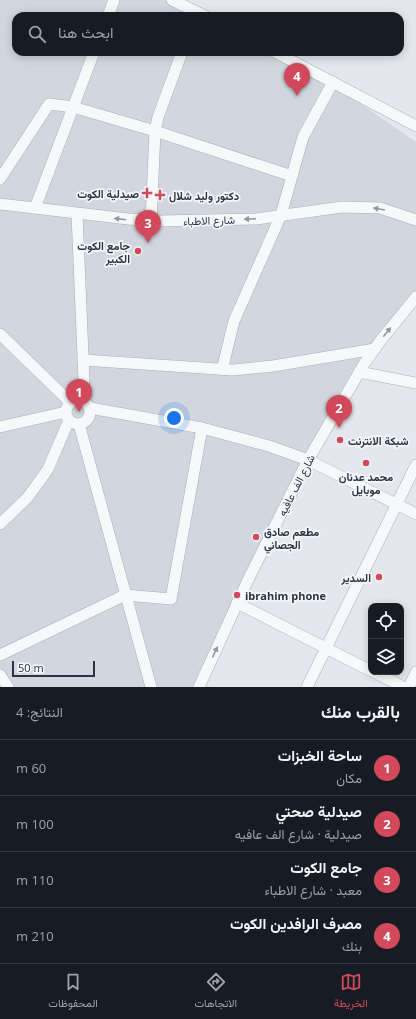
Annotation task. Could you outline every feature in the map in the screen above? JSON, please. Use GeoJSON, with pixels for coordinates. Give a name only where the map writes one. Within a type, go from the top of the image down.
{"type":"FeatureCollection","features":[{"type":"Feature","properties":{"kind":"street"},"geometry":{"type":"LineString","coordinates":[[110,12],[114,0]]}},
{"type":"Feature","properties":{"kind":"street"},"geometry":{"type":"LineString","coordinates":[[172,0],[194,12]]}},
{"type":"Feature","properties":{"kind":"street"},"geometry":{"type":"LineString","coordinates":[[36,208],[92,56]]}},
{"type":"Feature","properties":{"kind":"street"},"geometry":{"type":"LineString","coordinates":[[151,221],[155,131],[158,117],[181,56]]}},
{"type":"Feature","properties":{"kind":"street"},"geometry":{"type":"LineString","coordinates":[[283,56],[398,118],[416,126]]}},
{"type":"Feature","properties":{"kind":"street"},"geometry":{"type":"LineString","coordinates":[[222,370],[234,321],[281,215],[303,138],[332,82]]}},
{"type":"Feature","properties":{"kind":"street"},"geometry":{"type":"LineString","coordinates":[[0,178],[49,104],[73,107],[155,131],[292,176]]}},
{"type":"Feature","properties":{"kind":"street"},"geometry":{"type":"LineString","coordinates":[[398,118],[416,135]]}},
{"type":"Feature","properties":{"kind":"street","name":"شارع الاطباء"},"geometry":{"type":"LineString","coordinates":[[0,204],[77,214],[151,221],[256,219],[342,207],[380,208],[416,220]]}},
{"type":"Feature","properties":{"kind":"street"},"geometry":{"type":"LineString","coordinates":[[0,524],[28,498],[48,469],[84,384],[77,214]]}},
{"type":"Feature","properties":{"kind":"street","name":"شارع الف عافيه"},"geometry":{"type":"LineString","coordinates":[[199,687],[237,603],[308,460],[375,349],[416,297]]}},
{"type":"Feature","properties":{"kind":"street"},"geometry":{"type":"LineString","coordinates":[[0,334],[73,412],[88,420],[90,416],[90,408],[85,401],[73,412],[2,425]]}},
{"type":"Feature","properties":{"kind":"street"},"geometry":{"type":"LineString","coordinates":[[83,360],[239,370],[273,366],[375,349]]}},
{"type":"Feature","properties":{"kind":"street"},"geometry":{"type":"LineString","coordinates":[[360,372],[416,383]]}},
{"type":"Feature","properties":{"kind":"street"},"geometry":{"type":"LineString","coordinates":[[90,408],[202,428],[269,446],[308,460],[416,514]]}},
{"type":"Feature","properties":{"kind":"street"},"geometry":{"type":"LineString","coordinates":[[73,412],[151,687]]}},
{"type":"Feature","properties":{"kind":"street"},"geometry":{"type":"LineString","coordinates":[[0,655],[125,595],[171,599],[202,428]]}},
{"type":"Feature","properties":{"kind":"street"},"geometry":{"type":"LineString","coordinates":[[307,687],[416,465]]}},
{"type":"Feature","properties":{"kind":"street"},"geometry":{"type":"LineString","coordinates":[[237,603],[368,668]]}},
{"type":"Feature","properties":{"kind":"street"},"geometry":{"type":"LineString","coordinates":[[408,687],[416,672]]}},
{"type":"Feature","properties":{"kind":"street"},"geometry":{"type":"LineString","coordinates":[[380,675],[404,687]]}},
{"type":"Feature","properties":{"kind":"shaded area"},"geometry":{"type":"Polygon","coordinates":[[[0,0],[169,0],[196,12],[12,12],[12,56],[278,56],[341,90],[416,142],[416,301],[375,349],[308,460],[199,687],[0,687],[0,0]]]}},
{"type":"Feature","properties":{"kind":"place","name":"مصرف الرافدين الكوت"},"geometry":{"type":"Point","coordinates":[297,96]}},
{"type":"Feature","properties":{"kind":"place","name":"صيدلية الكوت"},"geometry":{"type":"Point","coordinates":[147,193]}},
{"type":"Feature","properties":{"kind":"place","name":"دكتور وليد شلال"},"geometry":{"type":"Point","coordinates":[160,195]}},
{"type":"Feature","properties":{"kind":"place","name":"جامع الكوت"},"geometry":{"type":"Point","coordinates":[148,243]}},
{"type":"Feature","properties":{"kind":"place","name":"جامع الكوت الكبير"},"geometry":{"type":"Point","coordinates":[138,251]}},
{"type":"Feature","properties":{"kind":"place","name":"ساحة الخبزات"},"geometry":{"type":"Point","coordinates":[79,412]}},
{"type":"Feature","properties":{"kind":"place","name":"صيدلية صحتي"},"geometry":{"type":"Point","coordinates":[339,428]}},
{"type":"Feature","properties":{"kind":"place","name":"شبكة الانترنت"},"geometry":{"type":"Point","coordinates":[340,440]}},
{"type":"Feature","properties":{"kind":"place","name":"محمد عدنان موبايل"},"geometry":{"type":"Point","coordinates":[366,463]}},
{"type":"Feature","properties":{"kind":"place","name":"مطعم صادق الجصاني"},"geometry":{"type":"Point","coordinates":[256,537]}},
{"type":"Feature","properties":{"kind":"place","name":"السدير"},"geometry":{"type":"Point","coordinates":[379,577]}},
{"type":"Feature","properties":{"kind":"place","name":"ibrahim phone"},"geometry":{"type":"Point","coordinates":[237,595]}}]}
